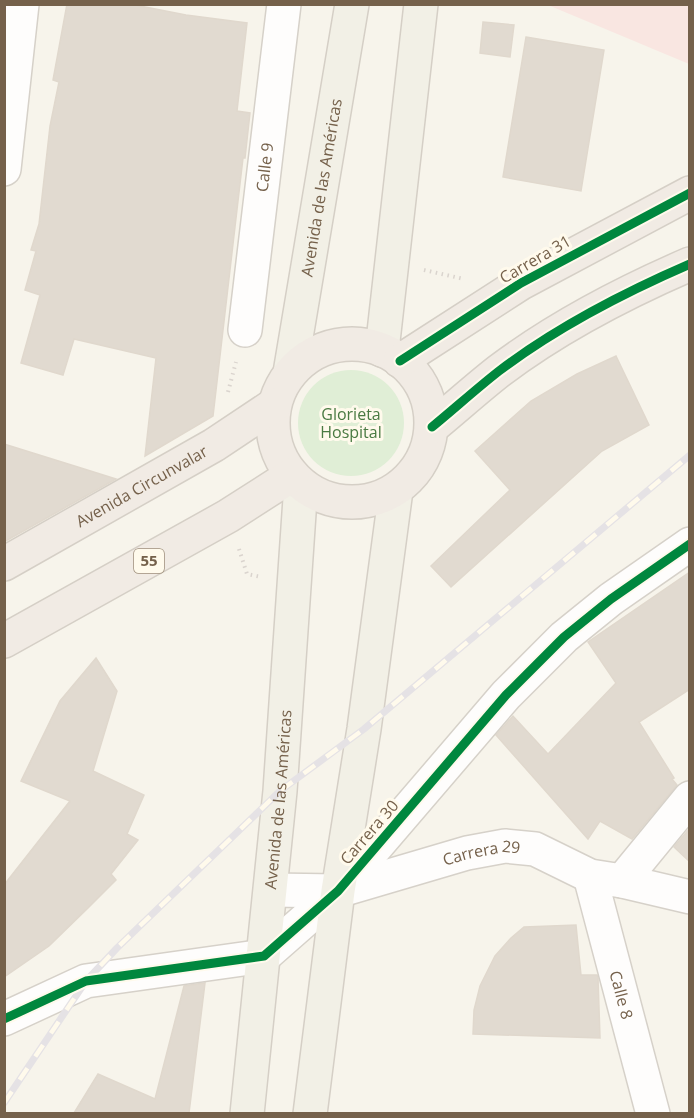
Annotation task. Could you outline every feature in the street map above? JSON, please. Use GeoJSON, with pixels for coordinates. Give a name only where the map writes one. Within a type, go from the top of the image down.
{"type":"FeatureCollection","features":[{"type":"Feature","properties":{"kind":"highway","name":"Carrera 31"},"geometry":{"type":"LineString","coordinates":[[391,355],[690,193]]}},
{"type":"Feature","properties":{"kind":"highway"},"geometry":{"type":"LineString","coordinates":[[432,427],[498,371],[553,334],[635,288],[690,264]]}},
{"type":"Feature","properties":{"kind":"highway"},"geometry":{"type":"LineString","coordinates":[[347,344],[365,345],[391,355],[420,382],[427,397],[432,427],[421,463],[415,473],[396,490],[373,500],[348,502],[323,497],[296,480],[275,442],[272,424],[274,405],[281,388],[290,373],[314,353],[329,348],[347,344]]}},
{"type":"Feature","properties":{"kind":"highway","name":"Avenida Circunvalar"},"geometry":{"type":"LineString","coordinates":[[4,564],[214,445],[274,405]]}},
{"type":"Feature","properties":{"kind":"highway","name":"55"},"geometry":{"type":"LineString","coordinates":[[4,641],[296,480]]}},
{"type":"Feature","properties":{"kind":"main road","name":"Avenida de las Américas"},"geometry":{"type":"LineString","coordinates":[[290,373],[352,4]]}},
{"type":"Feature","properties":{"kind":"main road"},"geometry":{"type":"LineString","coordinates":[[391,355],[421,4]]}},
{"type":"Feature","properties":{"kind":"main road","name":"Avenida de las Américas"},"geometry":{"type":"LineString","coordinates":[[247,1113],[271,890],[294,585],[296,480]]}},
{"type":"Feature","properties":{"kind":"main road"},"geometry":{"type":"LineString","coordinates":[[310,1113],[338,891],[364,729],[396,490]]}},
{"type":"Feature","properties":{"kind":"street"},"geometry":{"type":"LineString","coordinates":[[4,169],[22,4]]}},
{"type":"Feature","properties":{"kind":"street","name":"Calle 9"},"geometry":{"type":"LineString","coordinates":[[245,330],[284,4]]}},
{"type":"Feature","properties":{"kind":"street","name":"Carrera 30"},"geometry":{"type":"LineString","coordinates":[[264,956],[338,891],[506,695],[564,637],[610,598],[690,544]]}},
{"type":"Feature","properties":{"kind":"street"},"geometry":{"type":"LineString","coordinates":[[622,881],[690,798]]}},
{"type":"Feature","properties":{"kind":"street","name":"Carrera 29"},"geometry":{"type":"LineString","coordinates":[[271,890],[338,891],[467,853],[505,846],[535,849],[590,876],[690,897]]}},
{"type":"Feature","properties":{"kind":"street","name":"Calle 8"},"geometry":{"type":"LineString","coordinates":[[590,876],[653,1113]]}},
{"type":"Feature","properties":{"kind":"street"},"geometry":{"type":"LineString","coordinates":[[4,1019],[87,981],[264,956]]}},
{"type":"Feature","properties":{"kind":"path"},"geometry":{"type":"LineString","coordinates":[[214,445],[245,330]]}},
{"type":"Feature","properties":{"kind":"path"},"geometry":{"type":"LineString","coordinates":[[228,516],[247,574],[294,585]]}},
{"type":"Feature","properties":{"kind":"shaded area"},"geometry":{"type":"Polygon","coordinates":[[[548,5],[689,5],[689,64],[548,5]]]}},
{"type":"Feature","properties":{"kind":"green space","name":"Glorieta Hospital"},"geometry":{"type":"Polygon","coordinates":[[[351,370],[371,374],[388,386],[400,403],[404,423],[400,443],[388,460],[371,472],[351,476],[331,472],[314,460],[302,443],[298,423],[302,403],[314,386],[331,374],[351,370]]]}},
{"type":"Feature","properties":{"kind":"building"},"geometry":{"type":"Polygon","coordinates":[[[67,4],[130,4],[186,15],[247,23],[237,111],[250,113],[213,416],[145,456],[156,358],[74,339],[63,375],[21,363],[40,295],[25,290],[36,251],[31,250],[39,224],[50,126],[59,82],[53,80],[67,4]]]}},
{"type":"Feature","properties":{"kind":"building"},"geometry":{"type":"Polygon","coordinates":[[[483,22],[514,25],[510,57],[480,53],[483,22]]]}},
{"type":"Feature","properties":{"kind":"building"},"geometry":{"type":"Polygon","coordinates":[[[526,37],[604,50],[581,191],[503,177],[526,37]]]}},
{"type":"Feature","properties":{"kind":"building"},"geometry":{"type":"Polygon","coordinates":[[[616,356],[649,425],[602,451],[451,587],[431,566],[510,490],[475,451],[531,401],[577,374],[616,356]]]}},
{"type":"Feature","properties":{"kind":"building"},"geometry":{"type":"Polygon","coordinates":[[[4,444],[81,468],[116,479],[4,542],[4,444]]]}},
{"type":"Feature","properties":{"kind":"building"},"geometry":{"type":"Polygon","coordinates":[[[690,572],[690,689],[639,722],[677,785],[632,839],[600,821],[588,839],[496,735],[513,716],[548,754],[616,683],[588,642],[690,572]]]}},
{"type":"Feature","properties":{"kind":"building"},"geometry":{"type":"Polygon","coordinates":[[[96,658],[117,691],[93,771],[144,795],[127,834],[138,840],[111,874],[116,880],[49,946],[4,977],[4,885],[70,801],[21,781],[60,701],[96,658]]]}},
{"type":"Feature","properties":{"kind":"building"},"geometry":{"type":"Polygon","coordinates":[[[690,828],[690,862],[674,847],[690,828]]]}},
{"type":"Feature","properties":{"kind":"building"},"geometry":{"type":"Polygon","coordinates":[[[576,925],[581,975],[597,975],[598,978],[600,1038],[473,1034],[474,1010],[480,986],[495,956],[511,938],[524,927],[576,925]]]}},
{"type":"Feature","properties":{"kind":"building"},"geometry":{"type":"Polygon","coordinates":[[[205,983],[189,1113],[74,1113],[98,1074],[155,1099],[184,986],[205,983]]]}},
{"type":"Feature","properties":{"kind":"railway"},"geometry":{"type":"LineString","coordinates":[[4,1103],[86,981],[117,948],[280,791],[364,729],[690,455]]}},
{"type":"Feature","properties":{"kind":"cycle path"},"geometry":{"type":"LineString","coordinates":[[400,361],[521,283],[690,193]]}},
{"type":"Feature","properties":{"kind":"cycle path"},"geometry":{"type":"LineString","coordinates":[[432,427],[499,371],[567,325],[615,299],[690,264]]}},
{"type":"Feature","properties":{"kind":"cycle path"},"geometry":{"type":"LineString","coordinates":[[4,1019],[86,981],[264,956],[338,891],[506,695],[564,637],[611,599],[690,544]]}}]}
